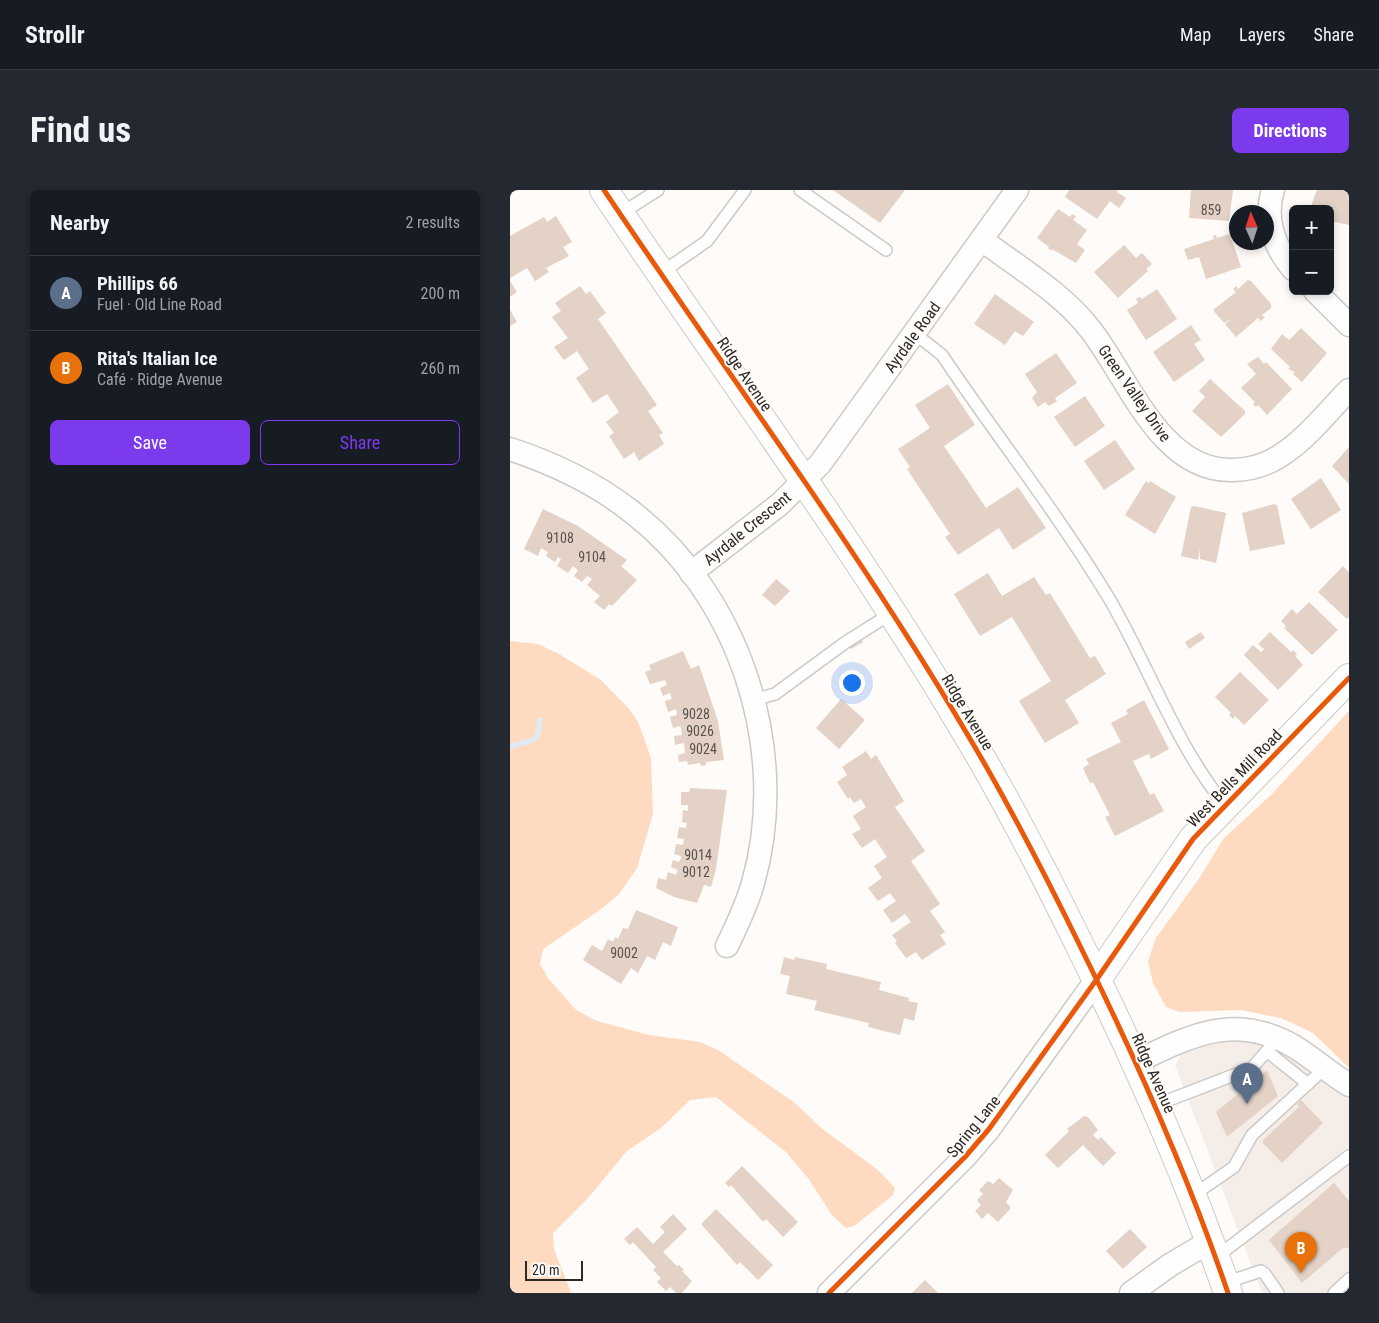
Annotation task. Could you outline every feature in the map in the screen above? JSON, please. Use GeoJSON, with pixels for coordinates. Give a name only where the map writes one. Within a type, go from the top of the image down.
{"type":"FeatureCollection","features":[{"type":"Feature","properties":{"kind":"main road","name":"Ridge Avenue"},"geometry":{"type":"LineString","coordinates":[[604,190],[892,613],[964,728],[1030,845],[1136,1062],[1156,1105],[1219,1269]]}},
{"type":"Feature","properties":{"kind":"main road","name":"West Bells Mill Road"},"geometry":{"type":"LineString","coordinates":[[1097,980],[1178,858],[1193,839],[1349,678]]}},
{"type":"Feature","properties":{"kind":"street","name":"Ayrdale Road"},"geometry":{"type":"LineString","coordinates":[[803,482],[831,450],[1018,190]]}},
{"type":"Feature","properties":{"kind":"street"},"geometry":{"type":"LineString","coordinates":[[1273,190],[1270,209],[1274,240],[1280,253],[1289,264]]}},
{"type":"Feature","properties":{"kind":"street","name":"Green Valley Drive"},"geometry":{"type":"LineString","coordinates":[[982,240],[1046,287],[1078,314],[1168,443],[1194,462],[1210,468],[1237,470],[1261,466],[1274,460],[1289,450],[1349,390]]}},
{"type":"Feature","properties":{"kind":"street"},"geometry":{"type":"LineString","coordinates":[[1319,295],[1349,325]]}},
{"type":"Feature","properties":{"kind":"street","name":"Ayrdale Crescent"},"geometry":{"type":"LineString","coordinates":[[510,449],[532,456],[578,477],[628,509],[669,547],[691,573],[728,632],[754,700],[763,752],[765,783],[764,825],[753,881],[742,915],[727,946]]}},
{"type":"Feature","properties":{"kind":"street","name":"Ayrdale Crescent"},"geometry":{"type":"LineString","coordinates":[[691,573],[780,504],[803,482]]}},
{"type":"Feature","properties":{"kind":"street","name":"Spring Lane"},"geometry":{"type":"LineString","coordinates":[[828,1293],[966,1157],[990,1129],[1097,980]]}},
{"type":"Feature","properties":{"kind":"street"},"geometry":{"type":"LineString","coordinates":[[1136,1062],[1179,1041],[1221,1029],[1241,1028],[1260,1032],[1273,1045],[1326,1068],[1349,1085]]}},
{"type":"Feature","properties":{"kind":"street"},"geometry":{"type":"LineString","coordinates":[[1131,1293],[1170,1265],[1219,1269]]}},
{"type":"Feature","properties":{"kind":"lane"},"geometry":{"type":"LineString","coordinates":[[620,214],[658,190]]}},
{"type":"Feature","properties":{"kind":"lane"},"geometry":{"type":"LineString","coordinates":[[661,273],[707,241],[745,190]]}},
{"type":"Feature","properties":{"kind":"lane"},"geometry":{"type":"LineString","coordinates":[[800,190],[886,250]]}},
{"type":"Feature","properties":{"kind":"lane"},"geometry":{"type":"LineString","coordinates":[[914,333],[942,355],[1087,564],[1139,654],[1195,763],[1225,805]]}},
{"type":"Feature","properties":{"kind":"lane"},"geometry":{"type":"LineString","coordinates":[[754,700],[775,694],[846,642],[892,613]]}},
{"type":"Feature","properties":{"kind":"lane"},"geometry":{"type":"LineString","coordinates":[[1156,1105],[1252,1068],[1273,1045],[1308,1084]]}},
{"type":"Feature","properties":{"kind":"lane"},"geometry":{"type":"LineString","coordinates":[[1192,1196],[1234,1167],[1252,1135],[1326,1068]]}},
{"type":"Feature","properties":{"kind":"lane"},"geometry":{"type":"LineString","coordinates":[[1219,1269],[1347,1161]]}},
{"type":"Feature","properties":{"kind":"lane"},"geometry":{"type":"LineString","coordinates":[[1219,1269],[1261,1271],[1266,1274],[1278,1293]]}},
{"type":"Feature","properties":{"kind":"lane"},"geometry":{"type":"LineString","coordinates":[[1334,1293],[1349,1279]]}},
{"type":"Feature","properties":{"kind":"shaded area"},"geometry":{"type":"Polygon","coordinates":[[[510,641],[538,644],[559,654],[601,680],[629,709],[638,722],[651,758],[653,814],[637,868],[619,894],[600,910],[543,949],[540,964],[548,978],[576,1010],[597,1021],[649,1035],[700,1042],[718,1050],[795,1103],[820,1127],[878,1170],[895,1188],[893,1195],[854,1226],[846,1228],[832,1215],[808,1178],[786,1152],[716,1097],[690,1100],[661,1128],[627,1151],[589,1197],[553,1233],[554,1249],[571,1293],[510,1293],[510,641]]]}},
{"type":"Feature","properties":{"kind":"shaded area"},"geometry":{"type":"Polygon","coordinates":[[[1349,711],[1349,1068],[1313,1033],[1281,1018],[1241,1010],[1179,1012],[1166,1007],[1153,983],[1148,961],[1156,938],[1198,880],[1224,838],[1271,795],[1349,711]]]}},
{"type":"Feature","properties":{"kind":"shaded area"},"geometry":{"type":"Polygon","coordinates":[[[1239,1038],[1266,1045],[1349,1093],[1349,1293],[1262,1293],[1175,1065],[1181,1055],[1210,1042],[1239,1038]]]}},
{"type":"Feature","properties":{"kind":"building"},"geometry":{"type":"Polygon","coordinates":[[[833,190],[905,190],[880,223],[833,190]]]}},
{"type":"Feature","properties":{"kind":"building"},"geometry":{"type":"Polygon","coordinates":[[[1069,190],[1118,190],[1117,192],[1126,198],[1119,208],[1110,201],[1097,219],[1065,197],[1069,190]]]}},
{"type":"Feature","properties":{"kind":"building"},"geometry":{"type":"Polygon","coordinates":[[[1191,190],[1233,190],[1231,205],[1229,205],[1229,221],[1189,218],[1191,190]]]}},
{"type":"Feature","properties":{"kind":"building"},"geometry":{"type":"Polygon","coordinates":[[[1317,190],[1349,190],[1349,225],[1334,222],[1334,205],[1311,205],[1317,190]]]}},
{"type":"Feature","properties":{"kind":"building"},"geometry":{"type":"Polygon","coordinates":[[[1058,209],[1070,217],[1072,214],[1076,216],[1073,220],[1087,230],[1077,244],[1085,250],[1076,263],[1052,249],[1051,251],[1049,247],[1037,238],[1058,209]]]}},
{"type":"Feature","properties":{"kind":"building"},"geometry":{"type":"Polygon","coordinates":[[[556,216],[572,242],[563,247],[569,256],[546,268],[549,272],[535,281],[527,268],[510,278],[510,236],[544,217],[547,222],[556,216]]]}},
{"type":"Feature","properties":{"kind":"building"},"geometry":{"type":"Polygon","coordinates":[[[1229,234],[1229,250],[1235,250],[1241,267],[1206,279],[1199,257],[1188,260],[1184,249],[1214,239],[1213,236],[1216,235],[1217,238],[1229,234]]]}},
{"type":"Feature","properties":{"kind":"building"},"geometry":{"type":"Polygon","coordinates":[[[1124,245],[1136,258],[1142,253],[1152,264],[1146,269],[1148,271],[1118,298],[1094,272],[1124,245]]]}},
{"type":"Feature","properties":{"kind":"building"},"geometry":{"type":"Polygon","coordinates":[[[1248,280],[1271,304],[1271,308],[1262,315],[1265,317],[1261,321],[1258,318],[1236,337],[1225,324],[1232,318],[1224,323],[1213,310],[1236,292],[1233,289],[1236,286],[1238,289],[1248,280]]]}},
{"type":"Feature","properties":{"kind":"building"},"geometry":{"type":"Polygon","coordinates":[[[510,281],[517,292],[510,297],[510,281]]]}},
{"type":"Feature","properties":{"kind":"building"},"geometry":{"type":"Polygon","coordinates":[[[580,286],[586,294],[590,291],[606,313],[598,319],[657,405],[648,411],[663,433],[659,435],[664,444],[639,461],[634,452],[624,459],[609,436],[614,433],[606,422],[619,412],[607,394],[593,403],[576,378],[589,369],[577,351],[564,360],[554,347],[568,338],[552,317],[561,311],[555,303],[580,286]]]}},
{"type":"Feature","properties":{"kind":"building"},"geometry":{"type":"Polygon","coordinates":[[[1157,289],[1177,319],[1146,340],[1127,310],[1138,303],[1136,299],[1140,297],[1142,299],[1157,289]]]}},
{"type":"Feature","properties":{"kind":"building"},"geometry":{"type":"Polygon","coordinates":[[[995,294],[1034,322],[1023,336],[1015,331],[1005,345],[974,324],[995,294]]]}},
{"type":"Feature","properties":{"kind":"building"},"geometry":{"type":"Polygon","coordinates":[[[510,310],[517,322],[510,326],[510,310]]]}},
{"type":"Feature","properties":{"kind":"building"},"geometry":{"type":"Polygon","coordinates":[[[1191,325],[1201,340],[1194,344],[1205,360],[1174,382],[1153,352],[1191,325]]]}},
{"type":"Feature","properties":{"kind":"building"},"geometry":{"type":"Polygon","coordinates":[[[1301,328],[1327,353],[1302,382],[1293,374],[1295,372],[1288,369],[1290,367],[1271,349],[1282,334],[1289,340],[1301,328]]]}},
{"type":"Feature","properties":{"kind":"building"},"geometry":{"type":"Polygon","coordinates":[[[1056,353],[1077,383],[1055,398],[1057,401],[1049,406],[1045,402],[1038,407],[1032,398],[1037,392],[1025,374],[1056,353]]]}},
{"type":"Feature","properties":{"kind":"building"},"geometry":{"type":"Polygon","coordinates":[[[1258,357],[1264,364],[1266,362],[1292,389],[1267,415],[1258,405],[1256,407],[1253,404],[1255,402],[1241,388],[1256,374],[1247,364],[1258,357]]]}},
{"type":"Feature","properties":{"kind":"building"},"geometry":{"type":"Polygon","coordinates":[[[1210,379],[1245,411],[1245,414],[1221,437],[1192,411],[1205,397],[1199,391],[1210,379]]]}},
{"type":"Feature","properties":{"kind":"building"},"geometry":{"type":"Polygon","coordinates":[[[948,384],[975,425],[944,446],[986,508],[1018,487],[1046,528],[1013,550],[999,528],[958,555],[945,537],[950,534],[907,469],[910,467],[898,449],[930,428],[915,405],[948,384]]]}},
{"type":"Feature","properties":{"kind":"building"},"geometry":{"type":"Polygon","coordinates":[[[1085,396],[1105,426],[1075,447],[1054,417],[1085,396]]]}},
{"type":"Feature","properties":{"kind":"building"},"geometry":{"type":"Polygon","coordinates":[[[1115,440],[1135,469],[1104,490],[1084,461],[1115,440]]]}},
{"type":"Feature","properties":{"kind":"building"},"geometry":{"type":"Polygon","coordinates":[[[1349,447],[1349,484],[1332,466],[1349,447]]]}},
{"type":"Feature","properties":{"kind":"building"},"geometry":{"type":"Polygon","coordinates":[[[1321,478],[1341,510],[1311,529],[1291,499],[1321,478]]]}},
{"type":"Feature","properties":{"kind":"building"},"geometry":{"type":"Polygon","coordinates":[[[1146,481],[1149,483],[1150,481],[1176,497],[1155,534],[1125,515],[1146,481]]]}},
{"type":"Feature","properties":{"kind":"building"},"geometry":{"type":"Polygon","coordinates":[[[1274,504],[1277,505],[1285,544],[1250,551],[1242,513],[1274,504]]]}},
{"type":"Feature","properties":{"kind":"building"},"geometry":{"type":"Polygon","coordinates":[[[1191,507],[1226,513],[1216,563],[1200,559],[1200,549],[1198,560],[1181,556],[1191,507]]]}},
{"type":"Feature","properties":{"kind":"building"},"geometry":{"type":"Polygon","coordinates":[[[543,509],[578,526],[627,560],[621,566],[637,580],[612,606],[609,604],[604,610],[594,602],[600,596],[587,585],[592,579],[587,576],[582,582],[574,576],[578,570],[573,566],[568,573],[557,566],[561,559],[558,557],[555,562],[546,556],[548,552],[541,548],[538,556],[524,549],[543,509]]]}},
{"type":"Feature","properties":{"kind":"building"},"geometry":{"type":"Polygon","coordinates":[[[1343,566],[1349,572],[1349,617],[1347,619],[1318,592],[1343,566]]]}},
{"type":"Feature","properties":{"kind":"building"},"geometry":{"type":"Polygon","coordinates":[[[988,573],[1002,596],[1034,577],[1046,595],[1050,593],[1090,658],[1095,656],[1106,674],[1065,700],[1079,723],[1045,743],[1019,701],[1051,681],[1012,617],[980,636],[954,594],[988,573]]]}},
{"type":"Feature","properties":{"kind":"building"},"geometry":{"type":"Polygon","coordinates":[[[776,579],[790,591],[775,606],[762,595],[776,579]]]}},
{"type":"Feature","properties":{"kind":"building"},"geometry":{"type":"Polygon","coordinates":[[[1309,602],[1338,630],[1312,655],[1284,628],[1286,626],[1281,621],[1292,609],[1297,614],[1309,602]]]}},
{"type":"Feature","properties":{"kind":"building"},"geometry":{"type":"Polygon","coordinates":[[[855,629],[863,642],[851,649],[843,636],[855,629]]]}},
{"type":"Feature","properties":{"kind":"building"},"geometry":{"type":"Polygon","coordinates":[[[1201,632],[1205,638],[1189,649],[1185,642],[1201,632]]]}},
{"type":"Feature","properties":{"kind":"building"},"geometry":{"type":"Polygon","coordinates":[[[1270,632],[1291,652],[1293,650],[1297,654],[1295,656],[1303,665],[1278,690],[1244,655],[1253,645],[1261,652],[1264,649],[1258,644],[1270,632]]]}},
{"type":"Feature","properties":{"kind":"building"},"geometry":{"type":"Polygon","coordinates":[[[683,651],[691,669],[699,665],[718,721],[724,760],[706,762],[706,765],[701,766],[700,763],[688,765],[687,761],[679,762],[678,755],[685,753],[684,743],[675,745],[674,736],[682,735],[680,726],[673,728],[670,717],[677,715],[676,709],[668,712],[665,701],[672,699],[670,693],[663,696],[660,688],[667,685],[665,680],[650,684],[645,672],[651,670],[649,665],[683,651]]]}},
{"type":"Feature","properties":{"kind":"building"},"geometry":{"type":"Polygon","coordinates":[[[1240,672],[1269,700],[1244,725],[1235,716],[1233,719],[1229,715],[1231,713],[1215,697],[1240,672]]]}},
{"type":"Feature","properties":{"kind":"building"},"geometry":{"type":"Polygon","coordinates":[[[841,699],[865,720],[839,749],[816,728],[841,699]]]}},
{"type":"Feature","properties":{"kind":"building"},"geometry":{"type":"Polygon","coordinates":[[[1144,700],[1169,749],[1151,759],[1149,754],[1133,761],[1150,795],[1154,793],[1164,811],[1115,836],[1105,817],[1110,815],[1093,782],[1090,783],[1083,768],[1089,764],[1086,759],[1121,742],[1111,723],[1128,714],[1126,710],[1144,700]]]}},
{"type":"Feature","properties":{"kind":"building"},"geometry":{"type":"Polygon","coordinates":[[[866,751],[871,759],[876,755],[904,801],[895,807],[925,851],[911,861],[940,904],[930,911],[945,932],[940,935],[946,944],[922,960],[916,952],[906,958],[895,943],[897,941],[892,935],[911,922],[905,914],[892,923],[883,910],[896,901],[890,893],[878,901],[868,888],[882,878],[874,866],[887,857],[875,839],[862,848],[852,834],[861,829],[853,816],[866,807],[861,799],[854,803],[850,797],[848,799],[837,782],[847,775],[842,767],[866,751]]]}},
{"type":"Feature","properties":{"kind":"building"},"geometry":{"type":"Polygon","coordinates":[[[690,788],[727,790],[716,869],[711,887],[704,885],[697,903],[674,897],[656,888],[658,878],[666,880],[668,872],[676,875],[678,870],[671,867],[673,860],[679,862],[681,858],[681,856],[674,854],[676,844],[683,845],[684,839],[677,838],[679,827],[686,828],[687,823],[682,822],[683,810],[688,811],[688,805],[681,805],[681,792],[689,792],[690,788]]]}},
{"type":"Feature","properties":{"kind":"building"},"geometry":{"type":"Polygon","coordinates":[[[636,910],[678,927],[671,946],[663,942],[655,960],[647,956],[638,973],[631,968],[621,984],[583,960],[592,945],[602,951],[608,939],[613,942],[615,937],[618,939],[623,928],[628,929],[636,910]]]}},
{"type":"Feature","properties":{"kind":"building"},"geometry":{"type":"Polygon","coordinates":[[[784,957],[794,960],[795,957],[827,964],[826,969],[881,982],[879,990],[909,998],[908,1001],[918,1003],[914,1021],[904,1018],[900,1035],[868,1027],[869,1023],[814,1010],[817,1001],[786,994],[790,976],[780,974],[784,957]]]}},
{"type":"Feature","properties":{"kind":"building"},"geometry":{"type":"Polygon","coordinates":[[[1267,1070],[1278,1096],[1227,1137],[1216,1112],[1267,1070]]]}},
{"type":"Feature","properties":{"kind":"building"},"geometry":{"type":"Polygon","coordinates":[[[1301,1100],[1323,1123],[1282,1163],[1263,1143],[1263,1140],[1299,1107],[1297,1105],[1301,1100]]]}},
{"type":"Feature","properties":{"kind":"building"},"geometry":{"type":"Polygon","coordinates":[[[1084,1116],[1088,1117],[1098,1130],[1093,1135],[1098,1140],[1101,1137],[1116,1153],[1103,1166],[1083,1145],[1058,1168],[1045,1155],[1069,1131],[1067,1129],[1084,1116]]]}},
{"type":"Feature","properties":{"kind":"building"},"geometry":{"type":"Polygon","coordinates":[[[742,1166],[798,1222],[783,1237],[766,1219],[763,1222],[731,1185],[729,1187],[725,1183],[742,1166]]]}},
{"type":"Feature","properties":{"kind":"building"},"geometry":{"type":"Polygon","coordinates":[[[999,1178],[1013,1190],[1006,1202],[1011,1208],[998,1222],[988,1213],[982,1219],[975,1211],[981,1205],[977,1200],[983,1194],[979,1190],[988,1181],[993,1184],[999,1178]]]}},
{"type":"Feature","properties":{"kind":"building"},"geometry":{"type":"Polygon","coordinates":[[[1334,1183],[1349,1201],[1349,1247],[1346,1249],[1344,1247],[1302,1283],[1269,1240],[1334,1183]]]}},
{"type":"Feature","properties":{"kind":"building"},"geometry":{"type":"Polygon","coordinates":[[[716,1209],[773,1265],[758,1280],[740,1262],[737,1265],[701,1224],[716,1209]]]}},
{"type":"Feature","properties":{"kind":"building"},"geometry":{"type":"Polygon","coordinates":[[[673,1214],[687,1229],[663,1252],[677,1266],[679,1265],[684,1270],[682,1271],[692,1281],[682,1293],[676,1293],[670,1287],[666,1291],[657,1282],[661,1278],[653,1270],[656,1267],[633,1242],[630,1245],[624,1239],[637,1227],[653,1244],[665,1232],[660,1227],[673,1214]]]}},
{"type":"Feature","properties":{"kind":"building"},"geometry":{"type":"Polygon","coordinates":[[[1130,1229],[1147,1247],[1123,1269],[1106,1251],[1130,1229]]]}},
{"type":"Feature","properties":{"kind":"building"},"geometry":{"type":"Polygon","coordinates":[[[925,1280],[938,1293],[912,1293],[925,1280]]]}},
{"type":"Feature","properties":{"kind":"waterway"},"geometry":{"type":"LineString","coordinates":[[510,747],[535,738],[538,734],[540,720]]}},
{"type":"Feature","properties":{"kind":"cycle path"},"geometry":{"type":"LineString","coordinates":[[604,190],[833,523],[921,658],[995,782],[1026,838],[1143,1078],[1179,1163],[1228,1293]]}},
{"type":"Feature","properties":{"kind":"cycle path"},"geometry":{"type":"LineString","coordinates":[[829,1293],[965,1157],[989,1129],[1097,979],[1193,839],[1349,678]]}},
{"type":"Feature","properties":{"kind":"place","name":"Phillips 66"},"geometry":{"type":"Point","coordinates":[1247,1104]}},
{"type":"Feature","properties":{"kind":"place","name":"Rita's Italian Ice"},"geometry":{"type":"Point","coordinates":[1301,1273]}}]}
